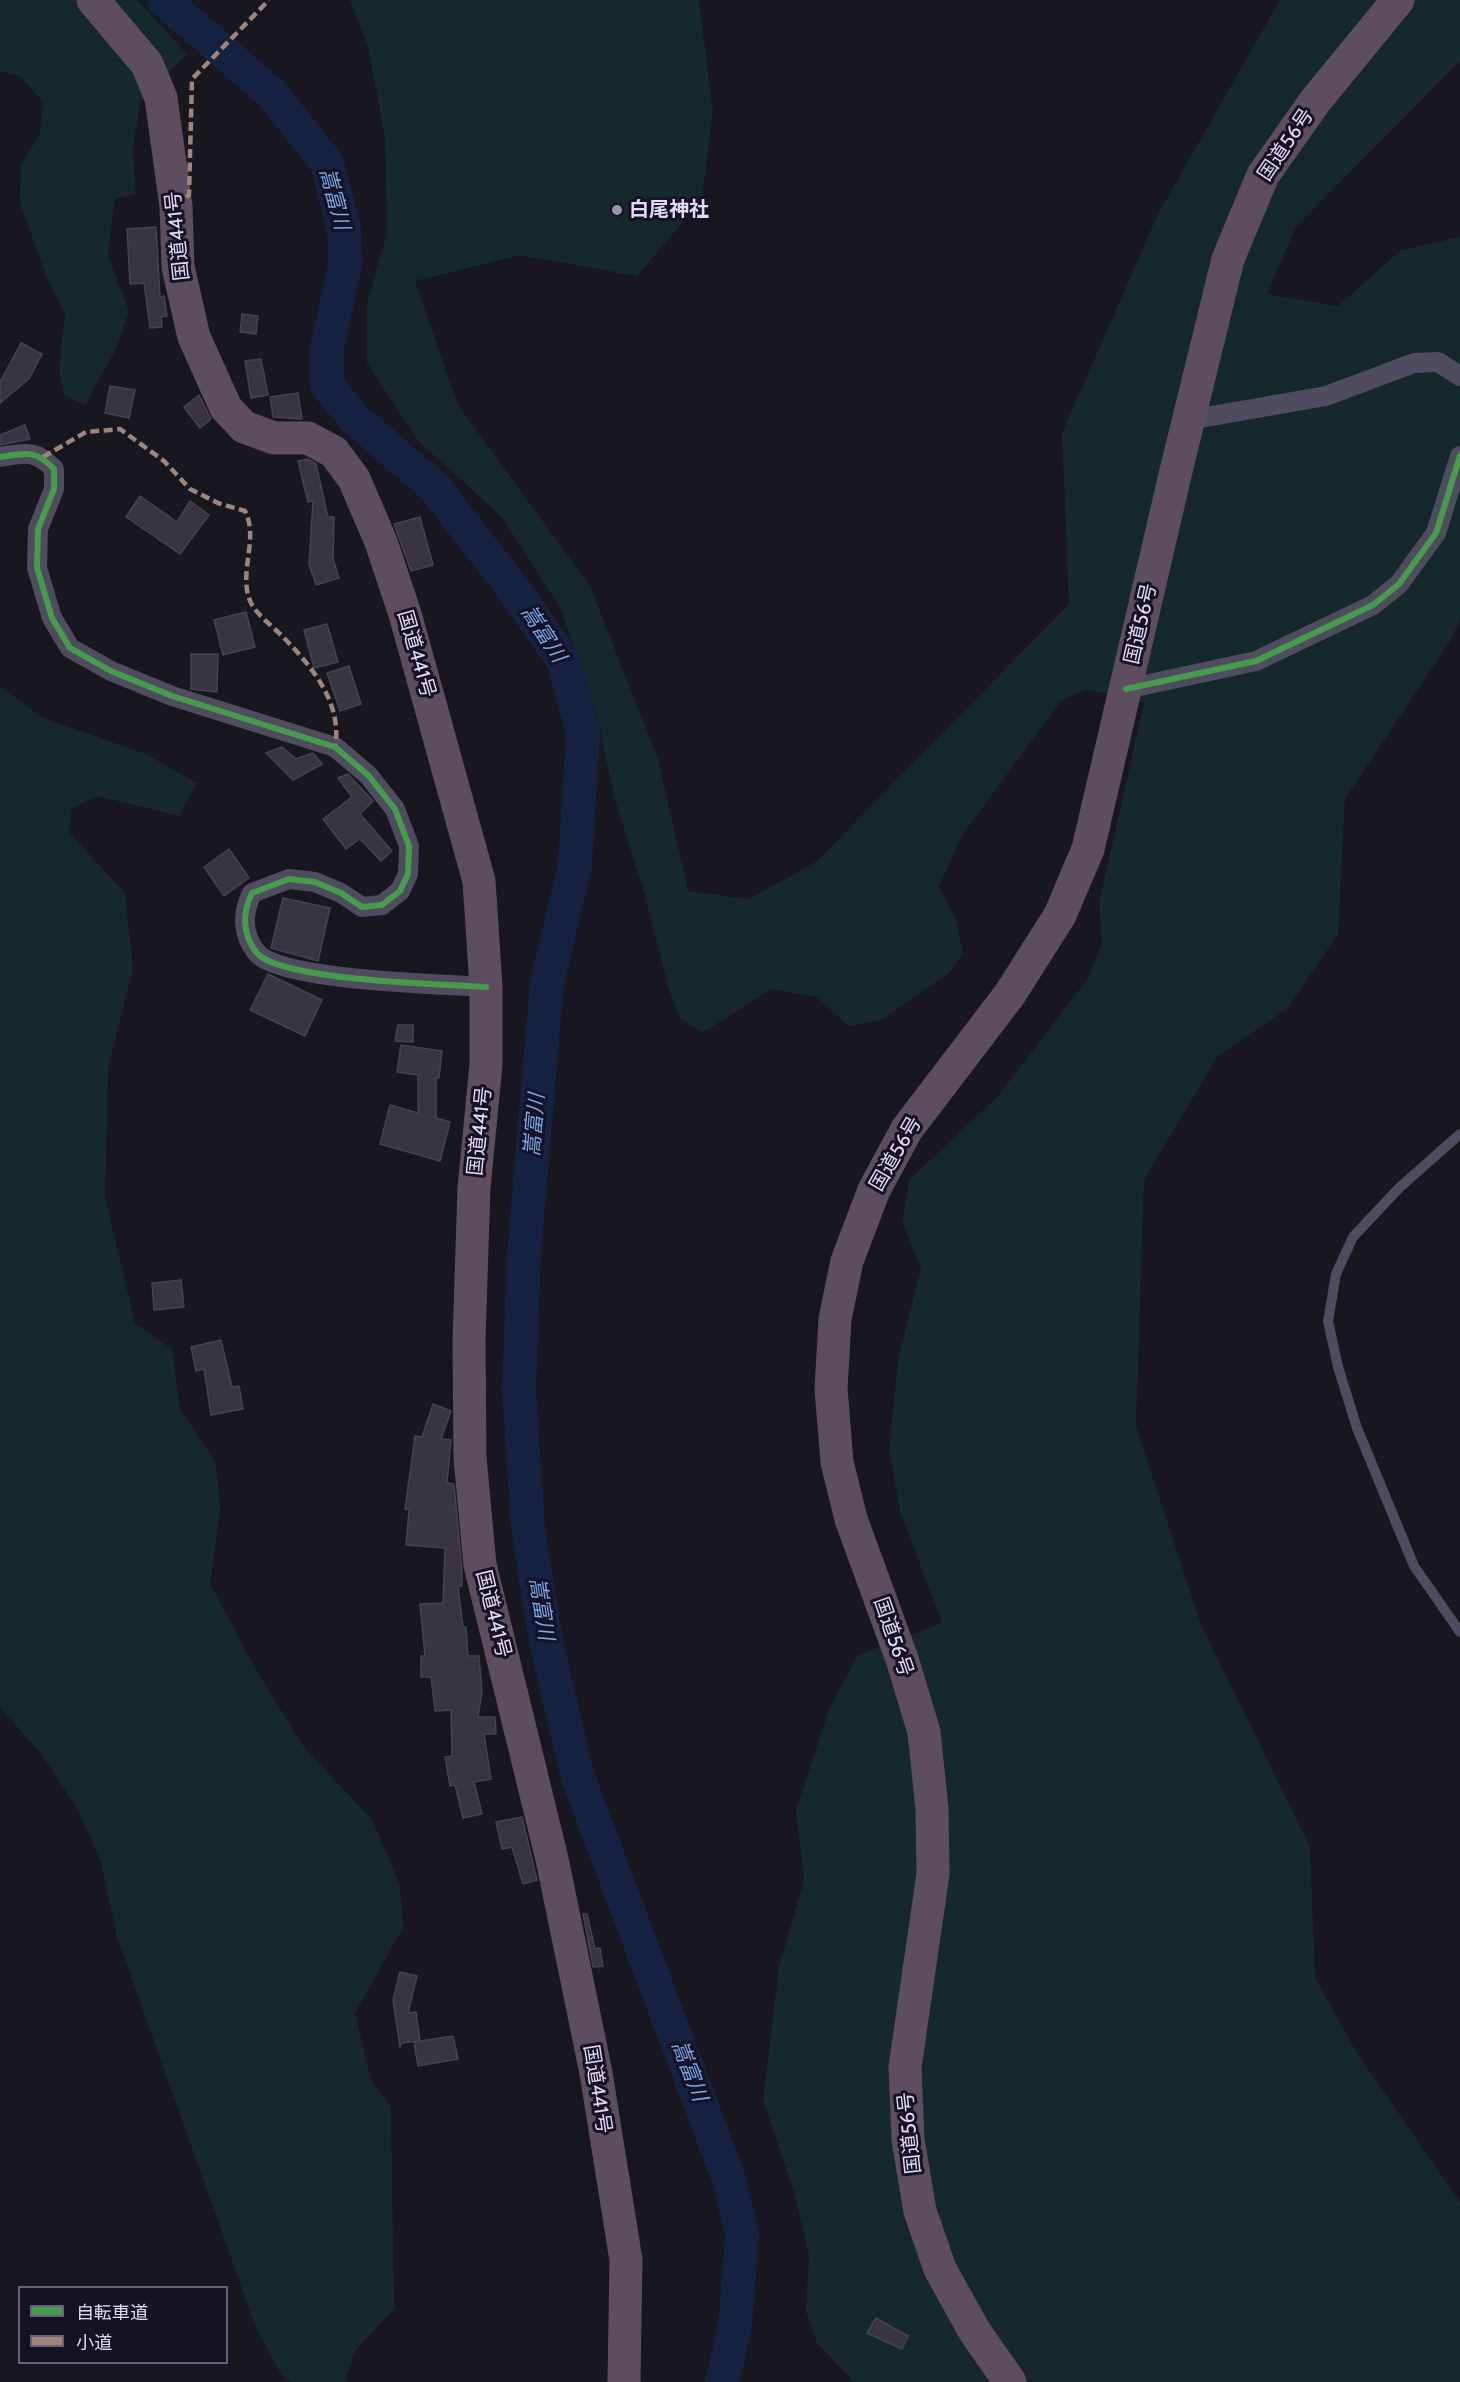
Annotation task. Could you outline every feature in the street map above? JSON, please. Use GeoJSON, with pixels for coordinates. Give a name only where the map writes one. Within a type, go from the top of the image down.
{"type":"FeatureCollection","features":[{"type":"Feature","properties":{"kind":"highway","name":"国道441号"},"geometry":{"type":"LineString","coordinates":[[93,0],[147,64],[161,98],[176,206],[178,267],[194,337],[226,408],[244,427],[274,438],[308,438],[334,452],[354,479],[381,542],[405,614],[479,882],[486,987],[486,1064],[474,1188],[469,1340],[470,1458],[480,1565],[552,1859],[596,2073],[626,2260],[624,2382]]}},
{"type":"Feature","properties":{"kind":"highway","name":"国道56号"},"geometry":{"type":"LineString","coordinates":[[1010,2382],[975,2332],[940,2269],[920,2211],[908,2140],[904,2067],[933,1874],[932,1809],[924,1732],[902,1659],[850,1519],[837,1462],[831,1389],[835,1319],[848,1261],[874,1190],[907,1129],[1010,994],[1060,915],[1088,849],[1228,260],[1263,175],[1316,100],[1398,0]]}},
{"type":"Feature","properties":{"kind":"street"},"geometry":{"type":"LineString","coordinates":[[1189,420],[1326,396],[1414,363],[1438,362],[1460,376]]}},
{"type":"Feature","properties":{"kind":"street"},"geometry":{"type":"LineString","coordinates":[[0,457],[29,453],[43,457],[54,469],[54,489],[38,529],[37,568],[52,618],[70,648],[111,671],[172,696],[335,747],[368,775],[395,809],[409,846],[408,874],[400,891],[382,905],[362,907],[341,893],[315,882],[289,879],[252,894],[244,908],[246,934],[258,954],[293,970],[368,980],[486,987]]}},
{"type":"Feature","properties":{"kind":"street"},"geometry":{"type":"LineString","coordinates":[[1126,689],[1256,661],[1373,605],[1399,584],[1436,533],[1460,456]]}},
{"type":"Feature","properties":{"kind":"lane"},"geometry":{"type":"LineString","coordinates":[[1460,1134],[1400,1188],[1353,1237],[1336,1274],[1328,1321],[1338,1367],[1357,1428],[1409,1556],[1460,1632]]}},
{"type":"Feature","properties":{"kind":"green space"},"geometry":{"type":"Polygon","coordinates":[[[0,0],[137,0],[187,54],[140,102],[133,150],[136,194],[115,199],[108,256],[129,311],[115,351],[85,405],[64,395],[59,370],[65,313],[47,278],[20,203],[21,164],[39,136],[43,102],[20,76],[0,71],[0,0]]]}},
{"type":"Feature","properties":{"kind":"green space"},"geometry":{"type":"Polygon","coordinates":[[[350,0],[699,0],[713,111],[702,200],[637,276],[520,255],[415,281],[458,405],[590,586],[658,759],[688,891],[749,899],[817,861],[1069,604],[1062,433],[1158,214],[1280,0],[1460,0],[1460,61],[1296,227],[1267,294],[1338,306],[1401,250],[1460,237],[1460,620],[1450,641],[1345,799],[1338,934],[1288,1008],[1218,1056],[1144,1180],[1136,1426],[1200,1622],[1310,1847],[1315,1978],[1357,2053],[1460,2202],[1460,2382],[854,2382],[817,2343],[806,2311],[809,2255],[794,2192],[763,2099],[779,1966],[804,1881],[796,1811],[829,1709],[858,1655],[942,1623],[900,1511],[889,1449],[898,1361],[921,1269],[902,1220],[910,1179],[997,1097],[1089,977],[1102,943],[1099,903],[1144,703],[1085,689],[1061,701],[963,834],[939,886],[956,919],[963,953],[949,973],[881,1020],[848,1026],[817,997],[771,989],[701,1032],[680,1018],[668,986],[645,896],[614,796],[598,721],[561,609],[501,516],[418,441],[367,363],[367,303],[387,233],[385,138],[368,47],[350,0]]]}},
{"type":"Feature","properties":{"kind":"green space"},"geometry":{"type":"Polygon","coordinates":[[[0,686],[43,718],[146,754],[197,783],[179,816],[97,796],[72,809],[69,832],[125,893],[133,969],[108,1068],[105,1197],[135,1323],[172,1349],[180,1409],[216,1462],[220,1509],[210,1584],[258,1673],[304,1747],[373,1821],[400,1885],[403,1928],[355,2013],[371,2080],[391,2107],[394,2309],[355,2351],[345,2382],[290,2382],[282,2376],[256,2328],[117,1937],[101,1862],[78,1810],[40,1752],[0,1708],[0,686]]]}},
{"type":"Feature","properties":{"kind":"building"},"geometry":{"type":"Polygon","coordinates":[[[156,227],[160,297],[164,296],[167,316],[161,317],[162,327],[150,328],[144,283],[130,284],[127,229],[156,227]]]}},
{"type":"Feature","properties":{"kind":"building"},"geometry":{"type":"Polygon","coordinates":[[[242,314],[258,316],[256,334],[240,332],[242,314]]]}},
{"type":"Feature","properties":{"kind":"building"},"geometry":{"type":"Polygon","coordinates":[[[21,343],[42,354],[29,379],[0,403],[0,382],[21,343]]]}},
{"type":"Feature","properties":{"kind":"building"},"geometry":{"type":"Polygon","coordinates":[[[261,359],[268,395],[251,398],[245,361],[261,359]]]}},
{"type":"Feature","properties":{"kind":"building"},"geometry":{"type":"Polygon","coordinates":[[[110,386],[135,390],[129,418],[105,413],[110,386]]]}},
{"type":"Feature","properties":{"kind":"building"},"geometry":{"type":"Polygon","coordinates":[[[298,393],[302,419],[273,417],[270,397],[298,393]]]}},
{"type":"Feature","properties":{"kind":"building"},"geometry":{"type":"Polygon","coordinates":[[[199,395],[211,419],[200,428],[184,407],[199,395]]]}},
{"type":"Feature","properties":{"kind":"building"},"geometry":{"type":"Polygon","coordinates":[[[25,425],[30,439],[0,445],[0,435],[25,425]]]}},
{"type":"Feature","properties":{"kind":"building"},"geometry":{"type":"Polygon","coordinates":[[[308,459],[316,464],[328,517],[334,517],[333,558],[339,578],[316,585],[309,564],[313,501],[308,502],[298,461],[308,459]]]}},
{"type":"Feature","properties":{"kind":"building"},"geometry":{"type":"Polygon","coordinates":[[[140,496],[177,522],[190,501],[209,515],[180,554],[126,517],[140,496]]]}},
{"type":"Feature","properties":{"kind":"building"},"geometry":{"type":"Polygon","coordinates":[[[420,517],[433,565],[411,571],[394,524],[420,517]]]}},
{"type":"Feature","properties":{"kind":"building"},"geometry":{"type":"Polygon","coordinates":[[[246,612],[255,647],[223,655],[214,620],[246,612]]]}},
{"type":"Feature","properties":{"kind":"building"},"geometry":{"type":"Polygon","coordinates":[[[327,624],[338,662],[314,668],[304,630],[327,624]]]}},
{"type":"Feature","properties":{"kind":"building"},"geometry":{"type":"Polygon","coordinates":[[[191,654],[218,654],[217,692],[191,689],[191,654]]]}},
{"type":"Feature","properties":{"kind":"building"},"geometry":{"type":"Polygon","coordinates":[[[349,666],[361,704],[340,711],[327,673],[349,666]]]}},
{"type":"Feature","properties":{"kind":"building"},"geometry":{"type":"Polygon","coordinates":[[[282,747],[296,759],[313,753],[322,764],[293,780],[266,753],[282,747]]]}},
{"type":"Feature","properties":{"kind":"building"},"geometry":{"type":"Polygon","coordinates":[[[348,774],[373,801],[360,814],[392,851],[381,861],[360,839],[346,849],[323,819],[352,797],[338,778],[348,774]]]}},
{"type":"Feature","properties":{"kind":"building"},"geometry":{"type":"Polygon","coordinates":[[[229,849],[249,878],[224,896],[204,867],[229,849]]]}},
{"type":"Feature","properties":{"kind":"building"},"geometry":{"type":"Polygon","coordinates":[[[283,898],[330,908],[318,961],[271,948],[283,898]]]}},
{"type":"Feature","properties":{"kind":"building"},"geometry":{"type":"Polygon","coordinates":[[[268,974],[322,1000],[305,1036],[250,1010],[268,974]]]}},
{"type":"Feature","properties":{"kind":"building"},"geometry":{"type":"Polygon","coordinates":[[[398,1025],[413,1025],[413,1042],[395,1041],[398,1025]]]}},
{"type":"Feature","properties":{"kind":"building"},"geometry":{"type":"Polygon","coordinates":[[[401,1045],[442,1051],[439,1078],[436,1077],[436,1118],[450,1122],[440,1161],[380,1144],[390,1105],[418,1113],[418,1075],[397,1072],[401,1045]]]}},
{"type":"Feature","properties":{"kind":"building"},"geometry":{"type":"Polygon","coordinates":[[[181,1280],[184,1307],[154,1310],[152,1283],[181,1280]]]}},
{"type":"Feature","properties":{"kind":"building"},"geometry":{"type":"Polygon","coordinates":[[[221,1340],[232,1387],[239,1386],[243,1409],[211,1415],[204,1369],[196,1371],[191,1347],[221,1340]]]}},
{"type":"Feature","properties":{"kind":"building"},"geometry":{"type":"Polygon","coordinates":[[[433,1404],[451,1411],[441,1439],[451,1440],[447,1483],[454,1484],[462,1570],[462,1586],[458,1586],[463,1627],[466,1627],[468,1656],[479,1656],[482,1692],[478,1717],[495,1717],[496,1734],[484,1734],[491,1779],[474,1782],[482,1814],[463,1818],[455,1785],[450,1786],[445,1757],[452,1756],[451,1710],[435,1711],[431,1677],[421,1677],[421,1656],[425,1656],[420,1604],[443,1603],[445,1548],[406,1545],[409,1510],[405,1509],[415,1436],[422,1437],[433,1404]]]}},
{"type":"Feature","properties":{"kind":"building"},"geometry":{"type":"Polygon","coordinates":[[[522,1817],[537,1880],[523,1884],[512,1847],[502,1849],[496,1822],[522,1817]]]}},
{"type":"Feature","properties":{"kind":"building"},"geometry":{"type":"Polygon","coordinates":[[[583,1914],[587,1914],[595,1949],[600,1948],[603,1966],[593,1967],[583,1914]]]}},
{"type":"Feature","properties":{"kind":"building"},"geometry":{"type":"Polygon","coordinates":[[[400,1972],[417,1976],[408,2013],[416,2012],[420,2041],[401,2043],[400,2047],[393,2000],[400,1972]]]}},
{"type":"Feature","properties":{"kind":"building"},"geometry":{"type":"Polygon","coordinates":[[[453,2036],[458,2059],[418,2066],[414,2042],[453,2036]]]}},
{"type":"Feature","properties":{"kind":"building"},"geometry":{"type":"Polygon","coordinates":[[[876,2318],[908,2336],[902,2349],[867,2333],[876,2318]]]}},
{"type":"Feature","properties":{"kind":"waterway","name":"嵩富川"},"geometry":{"type":"LineString","coordinates":[[164,0],[272,94],[327,163],[344,229],[345,266],[327,347],[327,385],[354,418],[434,487],[515,591],[563,660],[583,733],[575,865],[547,983],[524,1254],[519,1390],[528,1528],[546,1642],[578,1778],[729,2179],[742,2235],[735,2327],[722,2382]]}},
{"type":"Feature","properties":{"kind":"marked path"},"geometry":{"type":"LineString","coordinates":[[176,206],[189,195],[192,79],[269,0]]}},
{"type":"Feature","properties":{"kind":"marked path"},"geometry":{"type":"LineString","coordinates":[[43,457],[86,432],[120,429],[164,461],[190,489],[218,503],[245,511],[250,534],[246,582],[252,605],[303,659],[322,686],[334,715],[335,747]]}},
{"type":"Feature","properties":{"kind":"cycle path"},"geometry":{"type":"LineString","coordinates":[[0,457],[16,454],[35,455],[54,469],[54,489],[38,529],[37,568],[52,618],[70,648],[111,671],[172,696],[335,747],[368,775],[395,809],[409,846],[408,874],[400,891],[382,905],[362,907],[341,893],[315,882],[289,879],[252,893],[246,908],[245,924],[248,939],[257,953],[272,962],[297,970],[329,975],[486,987]]}},
{"type":"Feature","properties":{"kind":"cycle path"},"geometry":{"type":"LineString","coordinates":[[1126,689],[1256,661],[1373,605],[1399,584],[1436,533],[1460,456]]}},
{"type":"Feature","properties":{"kind":"place","name":"白尾神社"},"geometry":{"type":"Point","coordinates":[617,210]}}]}
